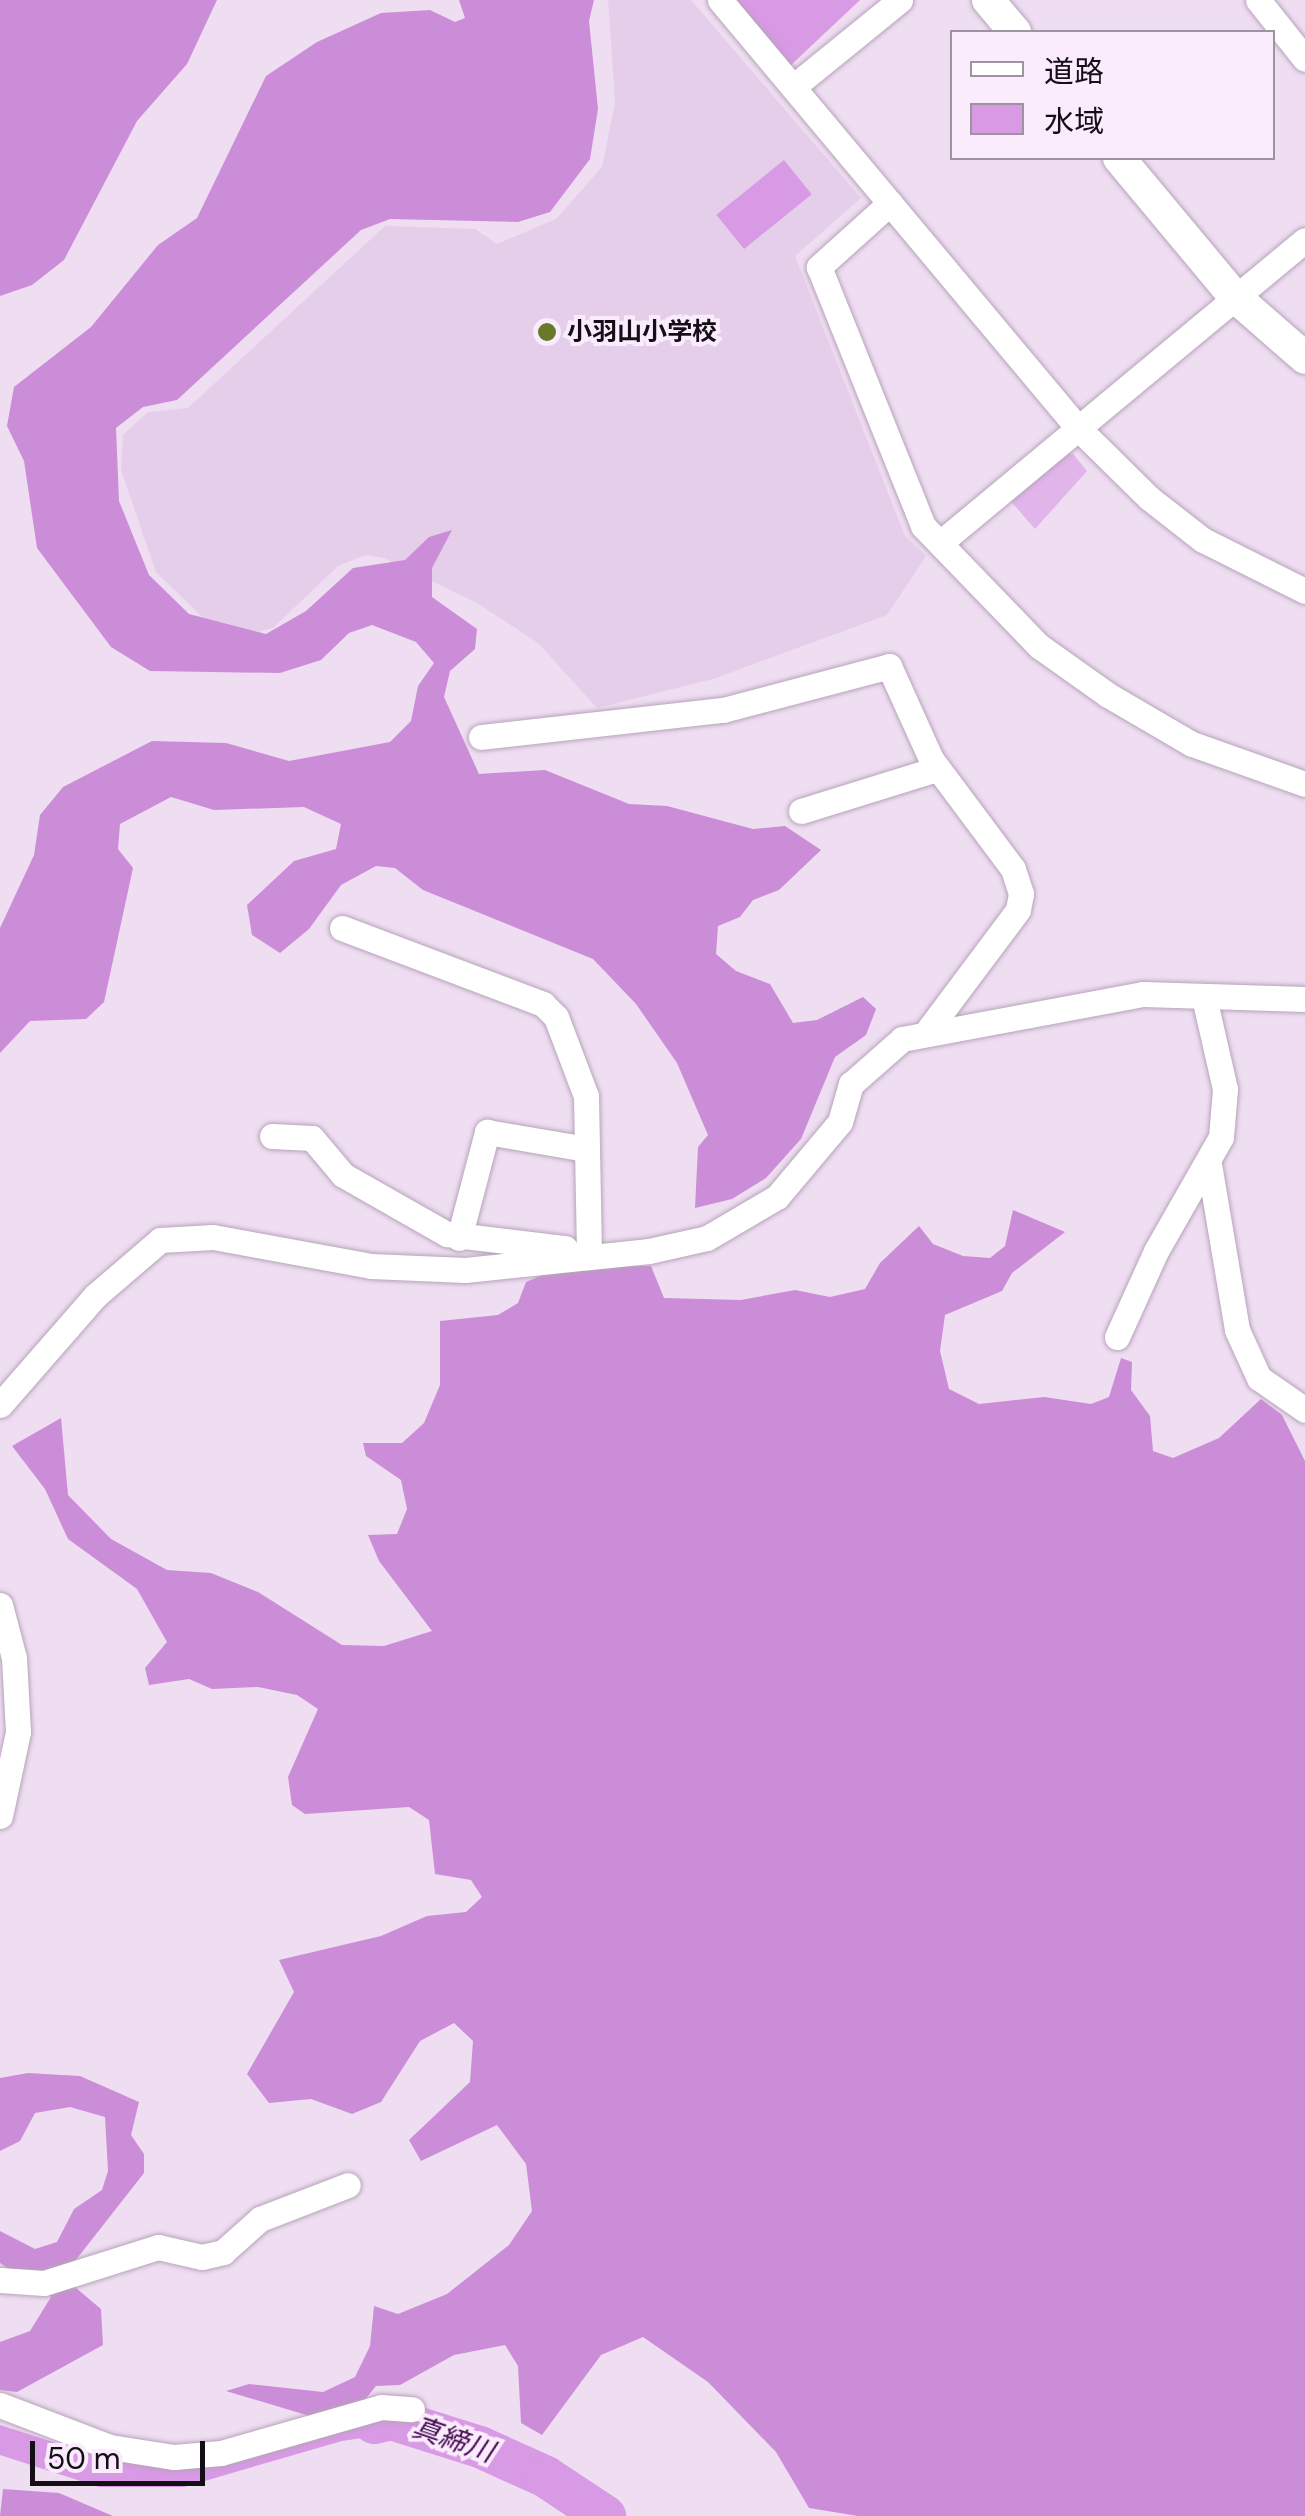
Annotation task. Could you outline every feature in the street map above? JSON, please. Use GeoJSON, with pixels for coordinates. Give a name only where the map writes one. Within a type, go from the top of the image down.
{"type":"FeatureCollection","features":[{"type":"Feature","properties":{"kind":"street"},"geometry":{"type":"LineString","coordinates":[[720,0],[1077,427],[1202,540],[1305,591]]}},
{"type":"Feature","properties":{"kind":"street"},"geometry":{"type":"LineString","coordinates":[[793,87],[900,0]]}},
{"type":"Feature","properties":{"kind":"street"},"geometry":{"type":"LineString","coordinates":[[988,0],[1012,30]]}},
{"type":"Feature","properties":{"kind":"street"},"geometry":{"type":"LineString","coordinates":[[1258,0],[1305,59]]}},
{"type":"Feature","properties":{"kind":"street"},"geometry":{"type":"LineString","coordinates":[[1121,160],[1234,296],[1305,358]]}},
{"type":"Feature","properties":{"kind":"street"},"geometry":{"type":"LineString","coordinates":[[890,203],[819,268],[922,526],[1038,646],[1108,695],[1192,744],[1305,784]]}},
{"type":"Feature","properties":{"kind":"street"},"geometry":{"type":"LineString","coordinates":[[940,543],[1305,240]]}},
{"type":"Feature","properties":{"kind":"street"},"geometry":{"type":"LineString","coordinates":[[482,737],[724,710],[890,666],[937,769],[1013,868],[1022,894],[1018,910],[929,1029]]}},
{"type":"Feature","properties":{"kind":"street"},"geometry":{"type":"LineString","coordinates":[[801,812],[937,769]]}},
{"type":"Feature","properties":{"kind":"street"},"geometry":{"type":"LineString","coordinates":[[342,928],[543,1004],[568,1034],[586,1096],[590,1253]]}},
{"type":"Feature","properties":{"kind":"street"},"geometry":{"type":"LineString","coordinates":[[0,1405],[95,1296],[160,1240],[213,1237],[371,1266],[464,1270],[590,1253],[648,1251],[741,1223],[816,1158],[840,1122],[852,1084],[874,1057],[929,1029],[1143,994],[1305,999]]}},
{"type":"Feature","properties":{"kind":"street"},"geometry":{"type":"LineString","coordinates":[[1117,1337],[1156,1250],[1209,1164],[1226,1118],[1225,1089],[1204,997]]}},
{"type":"Feature","properties":{"kind":"street"},"geometry":{"type":"LineString","coordinates":[[459,1238],[487,1132],[586,1149]]}},
{"type":"Feature","properties":{"kind":"street"},"geometry":{"type":"LineString","coordinates":[[272,1136],[312,1138],[357,1185],[459,1238],[590,1253]]}},
{"type":"Feature","properties":{"kind":"street"},"geometry":{"type":"LineString","coordinates":[[1209,1164],[1236,1330],[1260,1378],[1305,1410]]}},
{"type":"Feature","properties":{"kind":"street"},"geometry":{"type":"LineString","coordinates":[[0,1606],[14,1658],[18,1713],[14,1772],[0,1816]]}},
{"type":"Feature","properties":{"kind":"street"},"geometry":{"type":"LineString","coordinates":[[0,2280],[44,2283],[158,2246],[202,2258],[223,2252],[260,2220],[348,2185]]}},
{"type":"Feature","properties":{"kind":"street"},"geometry":{"type":"LineString","coordinates":[[0,2406],[110,2448],[174,2457],[220,2453],[381,2407],[412,2409]]}},
{"type":"Feature","properties":{"kind":"shaded area"},"geometry":{"type":"Polygon","coordinates":[[[0,0],[217,0],[187,64],[137,121],[64,260],[32,285],[0,296],[0,0]]]}},
{"type":"Feature","properties":{"kind":"shaded area"},"geometry":{"type":"Polygon","coordinates":[[[459,0],[594,0],[589,21],[598,109],[590,159],[550,212],[518,222],[390,219],[361,230],[177,400],[143,407],[116,428],[119,501],[149,575],[189,614],[266,634],[306,611],[353,568],[405,560],[429,537],[452,530],[432,568],[432,597],[477,629],[475,649],[450,671],[444,697],[479,774],[545,770],[629,804],[667,806],[753,829],[785,826],[821,850],[779,890],[753,900],[740,917],[718,926],[716,954],[736,971],[770,984],[793,1023],[817,1020],[863,997],[876,1009],[866,1035],[835,1057],[801,1139],[766,1178],[732,1199],[695,1208],[698,1147],[708,1135],[677,1063],[636,1004],[593,959],[423,890],[395,868],[376,866],[341,885],[309,929],[280,953],[252,935],[247,905],[294,861],[336,849],[341,824],[304,807],[214,810],[171,797],[120,824],[118,849],[133,868],[104,1002],[86,1019],[30,1021],[0,1053],[0,928],[34,855],[40,815],[63,787],[152,741],[226,743],[289,761],[390,742],[411,721],[418,686],[434,663],[416,642],[372,625],[349,633],[321,660],[280,673],[150,671],[111,647],[37,548],[24,461],[7,426],[14,387],[91,327],[158,245],[197,218],[266,76],[317,42],[381,13],[430,10],[455,22],[465,18],[459,0]]]}},
{"type":"Feature","properties":{"kind":"shaded area","name":"小羽山小学校"},"geometry":{"type":"Polygon","coordinates":[[[608,0],[691,0],[861,198],[795,256],[905,536],[926,556],[887,615],[713,679],[597,708],[538,643],[477,603],[384,558],[365,555],[338,566],[273,628],[226,640],[156,572],[121,470],[123,435],[148,412],[188,408],[385,226],[475,229],[497,244],[556,219],[602,167],[615,102],[608,0]]]}},
{"type":"Feature","properties":{"kind":"shaded area"},"geometry":{"type":"Polygon","coordinates":[[[1056,454],[1073,454],[1087,471],[1035,529],[1008,498],[1056,454]]]}},
{"type":"Feature","properties":{"kind":"shaded area"},"geometry":{"type":"Polygon","coordinates":[[[1013,1210],[1065,1232],[1012,1273],[1002,1291],[945,1315],[940,1351],[949,1389],[979,1404],[1044,1397],[1091,1404],[1109,1397],[1121,1358],[1132,1362],[1131,1390],[1150,1416],[1153,1451],[1173,1458],[1219,1438],[1261,1399],[1282,1415],[1305,1461],[1305,2516],[858,2516],[809,2508],[776,2452],[708,2382],[643,2337],[601,2355],[542,2435],[521,2423],[518,2366],[505,2345],[454,2355],[400,2385],[376,2386],[356,2411],[323,2420],[226,2391],[249,2384],[323,2392],[355,2377],[370,2346],[374,2306],[398,2314],[447,2294],[509,2245],[532,2211],[526,2164],[497,2125],[421,2161],[409,2140],[470,2082],[473,2041],[454,2023],[420,2041],[381,2102],[352,2114],[311,2099],[269,2103],[247,2074],[294,1992],[279,1960],[381,1936],[427,1916],[466,1912],[482,1897],[471,1880],[435,1874],[429,1820],[409,1807],[305,1814],[292,1805],[288,1777],[318,1709],[297,1695],[258,1687],[212,1689],[189,1679],[149,1685],[145,1668],[167,1642],[137,1589],[68,1539],[45,1489],[12,1446],[61,1418],[68,1495],[111,1539],[167,1570],[211,1573],[258,1592],[342,1645],[384,1646],[432,1631],[379,1561],[368,1535],[397,1534],[407,1509],[401,1480],[366,1456],[363,1443],[402,1443],[424,1423],[440,1385],[440,1321],[498,1315],[518,1303],[526,1282],[554,1270],[602,1265],[651,1266],[664,1298],[741,1300],[795,1290],[830,1297],[865,1289],[880,1263],[919,1226],[933,1244],[963,1256],[990,1258],[1005,1246],[1013,1210]]]}},
{"type":"Feature","properties":{"kind":"shaded area"},"geometry":{"type":"Polygon","coordinates":[[[28,2073],[80,2076],[139,2102],[131,2135],[144,2154],[144,2173],[75,2261],[76,2288],[101,2309],[103,2345],[17,2392],[0,2390],[0,2342],[30,2331],[51,2297],[0,2263],[0,2231],[35,2249],[57,2242],[74,2209],[102,2190],[108,2171],[105,2117],[70,2107],[35,2113],[20,2141],[0,2151],[0,2078],[28,2073]]]}},
{"type":"Feature","properties":{"kind":"shaded area"},"geometry":{"type":"Polygon","coordinates":[[[3,2489],[59,2493],[113,2516],[0,2516],[3,2489]]]}},
{"type":"Feature","properties":{"kind":"water"},"geometry":{"type":"Polygon","coordinates":[[[730,0],[860,0],[790,66],[730,0]]]}},
{"type":"Feature","properties":{"kind":"water"},"geometry":{"type":"Polygon","coordinates":[[[784,160],[812,194],[744,249],[716,215],[784,160]]]}},
{"type":"Feature","properties":{"kind":"water"},"geometry":{"type":"Polygon","coordinates":[[[406,2413],[431,2428],[342,2441],[184,2487],[99,2487],[0,2455],[0,2425],[106,2459],[149,2465],[406,2413]]]}},
{"type":"Feature","properties":{"kind":"waterway","name":"真締川"},"geometry":{"type":"LineString","coordinates":[[374,2423],[391,2419],[480,2447],[546,2477],[605,2516]]}},
{"type":"Feature","properties":{"kind":"place","name":"小羽山小学校"},"geometry":{"type":"Point","coordinates":[547,332]}}]}
